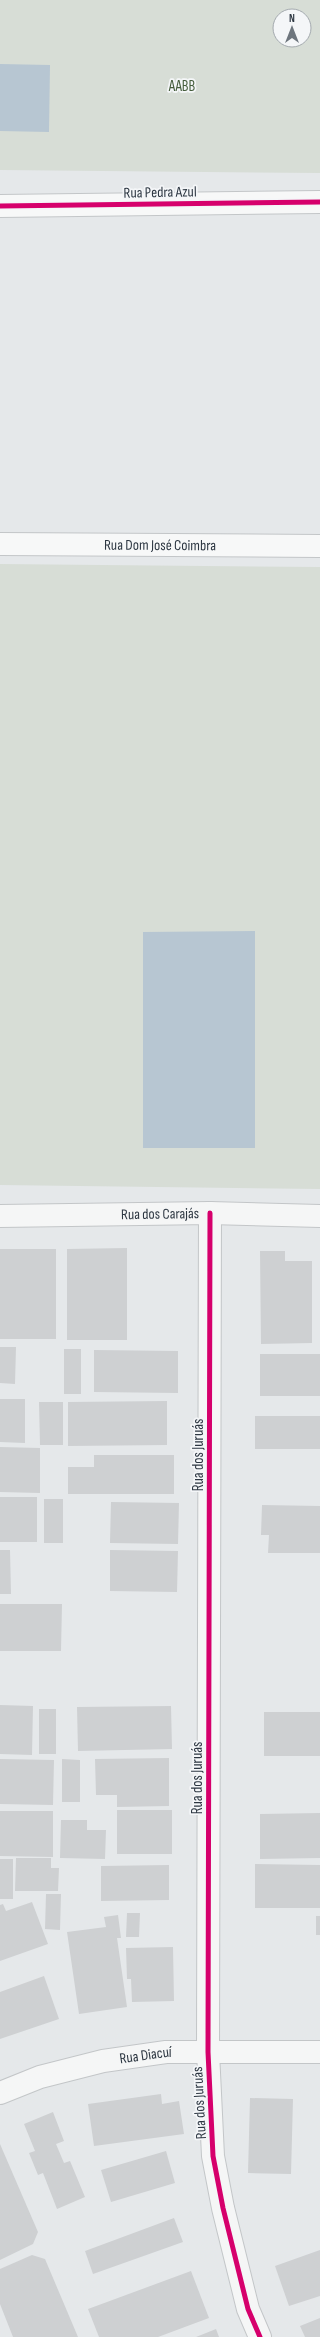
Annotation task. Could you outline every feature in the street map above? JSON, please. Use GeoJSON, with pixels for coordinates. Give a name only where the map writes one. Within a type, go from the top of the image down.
{"type":"FeatureCollection","features":[{"type":"Feature","properties":{"kind":"street","name":"Rua Pedra Azul"},"geometry":{"type":"LineString","coordinates":[[0,206],[320,202]]}},
{"type":"Feature","properties":{"kind":"street","name":"Rua Dom José Coimbra"},"geometry":{"type":"LineString","coordinates":[[0,544],[320,546]]}},
{"type":"Feature","properties":{"kind":"street","name":"Rua dos Carajás"},"geometry":{"type":"LineString","coordinates":[[0,1216],[210,1214],[320,1216]]}},
{"type":"Feature","properties":{"kind":"street","name":"Rua dos Juruás"},"geometry":{"type":"LineString","coordinates":[[210,1214],[208,2052],[213,2156],[222,2201],[248,2309],[260,2337]]}},
{"type":"Feature","properties":{"kind":"street","name":"Rua Diacuí"},"geometry":{"type":"LineString","coordinates":[[0,2094],[40,2077],[103,2061],[166,2052],[320,2052]]}},
{"type":"Feature","properties":{"kind":"green space","name":"AABB"},"geometry":{"type":"Polygon","coordinates":[[[0,0],[320,0],[320,173],[0,170],[0,0]]]}},
{"type":"Feature","properties":{"kind":"green space"},"geometry":{"type":"Polygon","coordinates":[[[0,564],[320,567],[320,1189],[0,1185],[0,564]]]}},
{"type":"Feature","properties":{"kind":"water"},"geometry":{"type":"Polygon","coordinates":[[[0,64],[50,65],[49,132],[0,131],[0,64]]]}},
{"type":"Feature","properties":{"kind":"water"},"geometry":{"type":"Polygon","coordinates":[[[255,931],[255,1148],[143,1148],[143,932],[255,931]]]}},
{"type":"Feature","properties":{"kind":"building"},"geometry":{"type":"Polygon","coordinates":[[[127,1248],[127,1340],[67,1340],[67,1249],[127,1248]]]}},
{"type":"Feature","properties":{"kind":"building"},"geometry":{"type":"Polygon","coordinates":[[[0,1249],[56,1249],[56,1339],[0,1339],[0,1249]]]}},
{"type":"Feature","properties":{"kind":"building"},"geometry":{"type":"Polygon","coordinates":[[[260,1251],[285,1251],[285,1261],[312,1261],[312,1343],[261,1344],[260,1251]]]}},
{"type":"Feature","properties":{"kind":"building"},"geometry":{"type":"Polygon","coordinates":[[[0,1347],[16,1347],[15,1384],[0,1383],[0,1347]]]}},
{"type":"Feature","properties":{"kind":"building"},"geometry":{"type":"Polygon","coordinates":[[[64,1349],[81,1349],[81,1394],[64,1394],[64,1349]]]}},
{"type":"Feature","properties":{"kind":"building"},"geometry":{"type":"Polygon","coordinates":[[[94,1350],[178,1351],[178,1393],[94,1392],[94,1350]]]}},
{"type":"Feature","properties":{"kind":"building"},"geometry":{"type":"Polygon","coordinates":[[[260,1354],[320,1354],[320,1396],[260,1396],[260,1354]]]}},
{"type":"Feature","properties":{"kind":"building"},"geometry":{"type":"Polygon","coordinates":[[[0,1399],[25,1399],[25,1443],[0,1442],[0,1399]]]}},
{"type":"Feature","properties":{"kind":"building"},"geometry":{"type":"Polygon","coordinates":[[[167,1401],[167,1445],[68,1446],[68,1402],[167,1401]]]}},
{"type":"Feature","properties":{"kind":"building"},"geometry":{"type":"Polygon","coordinates":[[[39,1402],[63,1402],[63,1445],[40,1445],[39,1402]]]}},
{"type":"Feature","properties":{"kind":"building"},"geometry":{"type":"Polygon","coordinates":[[[255,1416],[320,1416],[320,1449],[255,1449],[255,1416]]]}},
{"type":"Feature","properties":{"kind":"building"},"geometry":{"type":"Polygon","coordinates":[[[0,1447],[40,1448],[40,1493],[0,1492],[0,1447]]]}},
{"type":"Feature","properties":{"kind":"building"},"geometry":{"type":"Polygon","coordinates":[[[94,1455],[174,1455],[174,1494],[68,1494],[68,1467],[94,1467],[94,1455]]]}},
{"type":"Feature","properties":{"kind":"building"},"geometry":{"type":"Polygon","coordinates":[[[0,1497],[37,1497],[37,1542],[0,1542],[0,1497]]]}},
{"type":"Feature","properties":{"kind":"building"},"geometry":{"type":"Polygon","coordinates":[[[44,1499],[63,1499],[63,1543],[44,1543],[44,1499]]]}},
{"type":"Feature","properties":{"kind":"building"},"geometry":{"type":"Polygon","coordinates":[[[111,1502],[179,1503],[178,1544],[110,1543],[111,1502]]]}},
{"type":"Feature","properties":{"kind":"building"},"geometry":{"type":"Polygon","coordinates":[[[262,1505],[320,1506],[320,1553],[268,1553],[269,1535],[261,1535],[262,1505]]]}},
{"type":"Feature","properties":{"kind":"building"},"geometry":{"type":"Polygon","coordinates":[[[0,1550],[10,1550],[11,1594],[0,1594],[0,1550]]]}},
{"type":"Feature","properties":{"kind":"building"},"geometry":{"type":"Polygon","coordinates":[[[110,1550],[178,1551],[177,1592],[110,1591],[110,1550]]]}},
{"type":"Feature","properties":{"kind":"building"},"geometry":{"type":"Polygon","coordinates":[[[0,1604],[62,1604],[61,1651],[0,1651],[0,1604]]]}},
{"type":"Feature","properties":{"kind":"building"},"geometry":{"type":"Polygon","coordinates":[[[0,1705],[33,1706],[32,1755],[0,1754],[0,1705]]]}},
{"type":"Feature","properties":{"kind":"building"},"geometry":{"type":"Polygon","coordinates":[[[171,1706],[172,1749],[78,1751],[77,1707],[171,1706]]]}},
{"type":"Feature","properties":{"kind":"building"},"geometry":{"type":"Polygon","coordinates":[[[39,1709],[56,1709],[56,1754],[39,1754],[39,1709]]]}},
{"type":"Feature","properties":{"kind":"building"},"geometry":{"type":"Polygon","coordinates":[[[264,1712],[320,1712],[320,1756],[264,1756],[264,1712]]]}},
{"type":"Feature","properties":{"kind":"building"},"geometry":{"type":"Polygon","coordinates":[[[169,1758],[169,1806],[117,1807],[117,1795],[96,1795],[95,1759],[169,1758]]]}},
{"type":"Feature","properties":{"kind":"building"},"geometry":{"type":"Polygon","coordinates":[[[0,1759],[54,1760],[53,1805],[0,1804],[0,1759]]]}},
{"type":"Feature","properties":{"kind":"building"},"geometry":{"type":"Polygon","coordinates":[[[62,1759],[80,1760],[80,1802],[62,1802],[62,1759]]]}},
{"type":"Feature","properties":{"kind":"building"},"geometry":{"type":"Polygon","coordinates":[[[117,1810],[172,1810],[172,1854],[117,1854],[117,1810]]]}},
{"type":"Feature","properties":{"kind":"building"},"geometry":{"type":"Polygon","coordinates":[[[0,1811],[53,1811],[53,1857],[0,1856],[0,1811]]]}},
{"type":"Feature","properties":{"kind":"building"},"geometry":{"type":"Polygon","coordinates":[[[320,1813],[320,1858],[260,1859],[260,1814],[320,1813]]]}},
{"type":"Feature","properties":{"kind":"building"},"geometry":{"type":"Polygon","coordinates":[[[61,1820],[87,1820],[87,1830],[106,1830],[105,1859],[60,1858],[61,1820]]]}},
{"type":"Feature","properties":{"kind":"building"},"geometry":{"type":"Polygon","coordinates":[[[16,1858],[51,1858],[51,1868],[59,1868],[58,1891],[15,1891],[16,1858]]]}},
{"type":"Feature","properties":{"kind":"building"},"geometry":{"type":"Polygon","coordinates":[[[0,1859],[13,1859],[13,1899],[0,1899],[0,1859]]]}},
{"type":"Feature","properties":{"kind":"building"},"geometry":{"type":"Polygon","coordinates":[[[255,1864],[320,1865],[320,1908],[255,1908],[255,1864]]]}},
{"type":"Feature","properties":{"kind":"building"},"geometry":{"type":"Polygon","coordinates":[[[169,1865],[169,1900],[101,1901],[101,1866],[169,1865]]]}},
{"type":"Feature","properties":{"kind":"building"},"geometry":{"type":"Polygon","coordinates":[[[46,1894],[61,1894],[60,1930],[45,1929],[46,1894]]]}},
{"type":"Feature","properties":{"kind":"building"},"geometry":{"type":"Polygon","coordinates":[[[32,1902],[48,1944],[0,1961],[0,1905],[3,1904],[6,1911],[32,1902]]]}},
{"type":"Feature","properties":{"kind":"building"},"geometry":{"type":"Polygon","coordinates":[[[127,1913],[140,1913],[139,1937],[126,1937],[127,1913]]]}},
{"type":"Feature","properties":{"kind":"building"},"geometry":{"type":"Polygon","coordinates":[[[118,1915],[121,1938],[117,1938],[127,2007],[79,2014],[67,1932],[106,1927],[104,1917],[118,1915]]]}},
{"type":"Feature","properties":{"kind":"building"},"geometry":{"type":"Polygon","coordinates":[[[316,1916],[320,1916],[320,1935],[316,1935],[316,1916]]]}},
{"type":"Feature","properties":{"kind":"building"},"geometry":{"type":"Polygon","coordinates":[[[173,1947],[174,2001],[132,2002],[131,1979],[127,1979],[126,1948],[173,1947]]]}},
{"type":"Feature","properties":{"kind":"building"},"geometry":{"type":"Polygon","coordinates":[[[44,1976],[59,2019],[0,2039],[0,1992],[44,1976]]]}},
{"type":"Feature","properties":{"kind":"building"},"geometry":{"type":"Polygon","coordinates":[[[161,2094],[162,2104],[179,2101],[184,2134],[94,2146],[88,2104],[161,2094]]]}},
{"type":"Feature","properties":{"kind":"building"},"geometry":{"type":"Polygon","coordinates":[[[250,2098],[293,2099],[291,2174],[248,2173],[250,2098]]]}},
{"type":"Feature","properties":{"kind":"building"},"geometry":{"type":"Polygon","coordinates":[[[53,2112],[64,2141],[56,2144],[64,2163],[70,2161],[85,2197],[57,2209],[43,2173],[38,2175],[29,2153],[35,2151],[24,2124],[53,2112]]]}},
{"type":"Feature","properties":{"kind":"building"},"geometry":{"type":"Polygon","coordinates":[[[0,2144],[38,2232],[33,2244],[0,2260],[0,2144]]]}},
{"type":"Feature","properties":{"kind":"building"},"geometry":{"type":"Polygon","coordinates":[[[166,2151],[175,2183],[111,2202],[101,2170],[166,2151]]]}},
{"type":"Feature","properties":{"kind":"building"},"geometry":{"type":"Polygon","coordinates":[[[174,2218],[183,2242],[93,2274],[85,2251],[174,2218]]]}},
{"type":"Feature","properties":{"kind":"building"},"geometry":{"type":"Polygon","coordinates":[[[320,2250],[320,2296],[289,2306],[275,2266],[320,2250]]]}},
{"type":"Feature","properties":{"kind":"building"},"geometry":{"type":"Polygon","coordinates":[[[32,2255],[45,2259],[78,2337],[13,2337],[0,2304],[0,2269],[32,2255]]]}},
{"type":"Feature","properties":{"kind":"building"},"geometry":{"type":"Polygon","coordinates":[[[191,2271],[209,2318],[158,2337],[99,2337],[88,2309],[191,2271]]]}},
{"type":"Feature","properties":{"kind":"building"},"geometry":{"type":"Polygon","coordinates":[[[320,2318],[320,2337],[305,2337],[300,2326],[320,2318]]]}},
{"type":"Feature","properties":{"kind":"building"},"geometry":{"type":"Polygon","coordinates":[[[216,2329],[219,2337],[196,2337],[216,2329]]]}},
{"type":"Feature","properties":{"kind":"cycle path"},"geometry":{"type":"LineString","coordinates":[[0,206],[320,202]]}},
{"type":"Feature","properties":{"kind":"cycle path"},"geometry":{"type":"LineString","coordinates":[[210,1213],[208,2052],[213,2156],[223,2208],[248,2309],[260,2337]]}}]}
